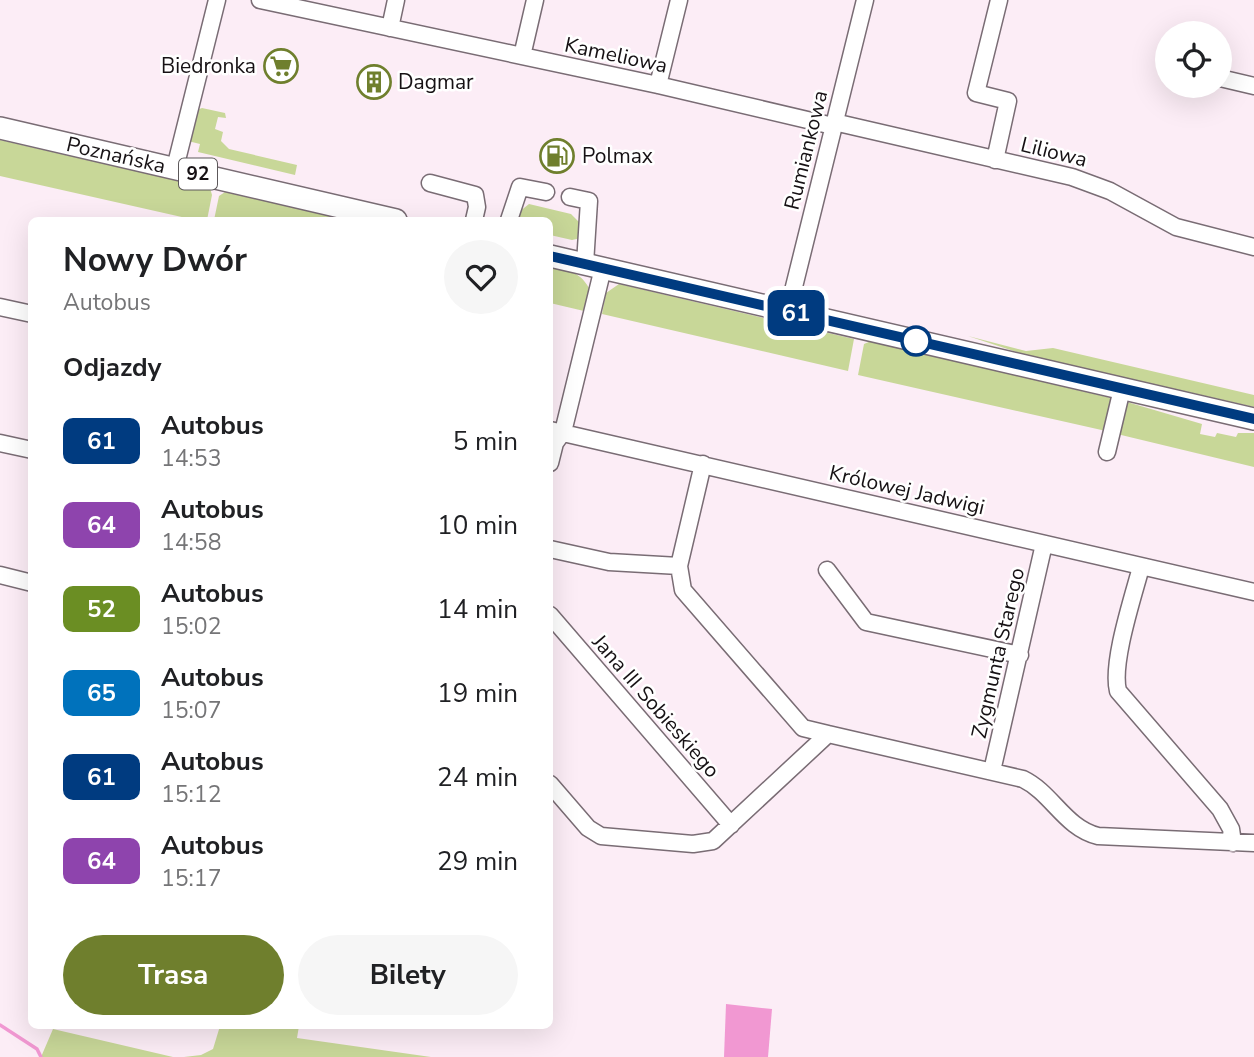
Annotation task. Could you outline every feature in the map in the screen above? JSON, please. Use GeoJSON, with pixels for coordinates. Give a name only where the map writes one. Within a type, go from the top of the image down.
{"type":"FeatureCollection","features":[{"type":"Feature","properties":{"kind":"main road","name":"Poznańska"},"geometry":{"type":"LineString","coordinates":[[0,128],[383,217]]}},
{"type":"Feature","properties":{"kind":"main road"},"geometry":{"type":"LineString","coordinates":[[553,257],[1254,419]]}},
{"type":"Feature","properties":{"kind":"street"},"geometry":{"type":"LineString","coordinates":[[175,168],[217,0]]}},
{"type":"Feature","properties":{"kind":"street","name":"Kameliowa"},"geometry":{"type":"LineString","coordinates":[[260,0],[834,124]]}},
{"type":"Feature","properties":{"kind":"street"},"geometry":{"type":"LineString","coordinates":[[390,28],[396,0]]}},
{"type":"Feature","properties":{"kind":"street"},"geometry":{"type":"LineString","coordinates":[[522,57],[535,0]]}},
{"type":"Feature","properties":{"kind":"street"},"geometry":{"type":"LineString","coordinates":[[658,85],[679,0]]}},
{"type":"Feature","properties":{"kind":"street","name":"Rumiankowa"},"geometry":{"type":"LineString","coordinates":[[788,311],[865,0]]}},
{"type":"Feature","properties":{"kind":"street"},"geometry":{"type":"LineString","coordinates":[[995,160],[1008,101],[976,93],[999,0]]}},
{"type":"Feature","properties":{"kind":"street"},"geometry":{"type":"LineString","coordinates":[[1232,81],[1254,86]]}},
{"type":"Feature","properties":{"kind":"street","name":"Liliowa"},"geometry":{"type":"LineString","coordinates":[[834,124],[1073,177],[1110,191],[1176,227],[1254,246]]}},
{"type":"Feature","properties":{"kind":"street"},"geometry":{"type":"LineString","coordinates":[[430,183],[475,195],[477,207],[475,217]]}},
{"type":"Feature","properties":{"kind":"street"},"geometry":{"type":"LineString","coordinates":[[510,217],[520,187],[546,192]]}},
{"type":"Feature","properties":{"kind":"street"},"geometry":{"type":"LineString","coordinates":[[553,451],[594,266],[589,201],[570,197]]}},
{"type":"Feature","properties":{"kind":"street"},"geometry":{"type":"LineString","coordinates":[[0,307],[28,313]]}},
{"type":"Feature","properties":{"kind":"street"},"geometry":{"type":"LineString","coordinates":[[1107,452],[1122,389]]}},
{"type":"Feature","properties":{"kind":"street","name":"Królowej Jadwigi"},"geometry":{"type":"LineString","coordinates":[[556,431],[1254,592]]}},
{"type":"Feature","properties":{"kind":"street"},"geometry":{"type":"LineString","coordinates":[[0,443],[28,449]]}},
{"type":"Feature","properties":{"kind":"street"},"geometry":{"type":"LineString","coordinates":[[703,464],[679,566],[680,583],[688,598],[803,729],[1028,781],[1072,824],[1098,836],[1254,843]]}},
{"type":"Feature","properties":{"kind":"street","name":"Zygmunta Starego"},"geometry":{"type":"LineString","coordinates":[[992,771],[1044,544]]}},
{"type":"Feature","properties":{"kind":"street"},"geometry":{"type":"LineString","coordinates":[[553,550],[609,562],[679,566]]}},
{"type":"Feature","properties":{"kind":"street"},"geometry":{"type":"LineString","coordinates":[[1141,567],[1118,659],[1118,691],[1220,809],[1231,829],[1233,843]]}},
{"type":"Feature","properties":{"kind":"street"},"geometry":{"type":"LineString","coordinates":[[827,570],[866,622],[1020,655]]}},
{"type":"Feature","properties":{"kind":"street"},"geometry":{"type":"LineString","coordinates":[[0,575],[28,578]]}},
{"type":"Feature","properties":{"kind":"street","name":"Jana III Sobieskiego"},"geometry":{"type":"LineString","coordinates":[[553,618],[731,825]]}},
{"type":"Feature","properties":{"kind":"street"},"geometry":{"type":"LineString","coordinates":[[553,787],[588,828],[601,836],[707,844],[828,734]]}},
{"type":"Feature","properties":{"kind":"green space"},"geometry":{"type":"Polygon","coordinates":[[[202,108],[225,113],[226,118],[218,117],[215,129],[223,132],[221,141],[229,149],[297,165],[295,175],[198,152],[200,144],[188,141],[197,110],[202,108]]]}},
{"type":"Feature","properties":{"kind":"green space"},"geometry":{"type":"Polygon","coordinates":[[[0,140],[210,188],[212,195],[208,217],[182,217],[0,176],[0,140]]]}},
{"type":"Feature","properties":{"kind":"green space"},"geometry":{"type":"Polygon","coordinates":[[[225,192],[336,217],[215,217],[219,196],[225,192]]]}},
{"type":"Feature","properties":{"kind":"green space"},"geometry":{"type":"Polygon","coordinates":[[[529,204],[571,214],[581,224],[581,238],[572,240],[553,236],[553,217],[518,217],[519,212],[529,204]]]}},
{"type":"Feature","properties":{"kind":"green space"},"geometry":{"type":"Polygon","coordinates":[[[553,268],[572,273],[585,282],[589,288],[584,311],[553,304],[553,268]]]}},
{"type":"Feature","properties":{"kind":"green space"},"geometry":{"type":"Polygon","coordinates":[[[619,284],[854,339],[848,371],[602,314],[606,293],[619,284]]]}},
{"type":"Feature","properties":{"kind":"green space"},"geometry":{"type":"Polygon","coordinates":[[[968,336],[1026,351],[1053,348],[1254,395],[1254,407],[1026,355],[968,336]]]}},
{"type":"Feature","properties":{"kind":"green space"},"geometry":{"type":"Polygon","coordinates":[[[871,341],[1111,398],[1114,401],[1106,431],[858,375],[864,344],[871,341]]]}},
{"type":"Feature","properties":{"kind":"green space"},"geometry":{"type":"Polygon","coordinates":[[[1127,402],[1202,424],[1200,434],[1215,437],[1217,433],[1236,437],[1238,433],[1254,433],[1254,467],[1117,434],[1127,402]]]}},
{"type":"Feature","properties":{"kind":"green space"},"geometry":{"type":"Polygon","coordinates":[[[53,1029],[173,1057],[41,1057],[53,1029]]]}},
{"type":"Feature","properties":{"kind":"green space"},"geometry":{"type":"Polygon","coordinates":[[[219,1029],[298,1029],[297,1038],[431,1057],[184,1057],[201,1055],[213,1049],[219,1029]]]}},
{"type":"Feature","properties":{"kind":"shaded area"},"geometry":{"type":"Polygon","coordinates":[[[726,1004],[772,1009],[768,1057],[724,1057],[726,1004]]]}},
{"type":"Feature","properties":{"kind":"waterway"},"geometry":{"type":"LineString","coordinates":[[0,1025],[37,1049],[41,1057]]}},
{"type":"Feature","properties":{"kind":"bus line","name":"61"},"geometry":{"type":"LineString","coordinates":[[553,257],[1254,419]]}},
{"type":"Feature","properties":{"kind":"place","name":"Biedronka"},"geometry":{"type":"Point","coordinates":[281,66]}},
{"type":"Feature","properties":{"kind":"place","name":"Dagmar"},"geometry":{"type":"Point","coordinates":[374,82]}},
{"type":"Feature","properties":{"kind":"place","name":"Polmax"},"geometry":{"type":"Point","coordinates":[557,156]}}]}
